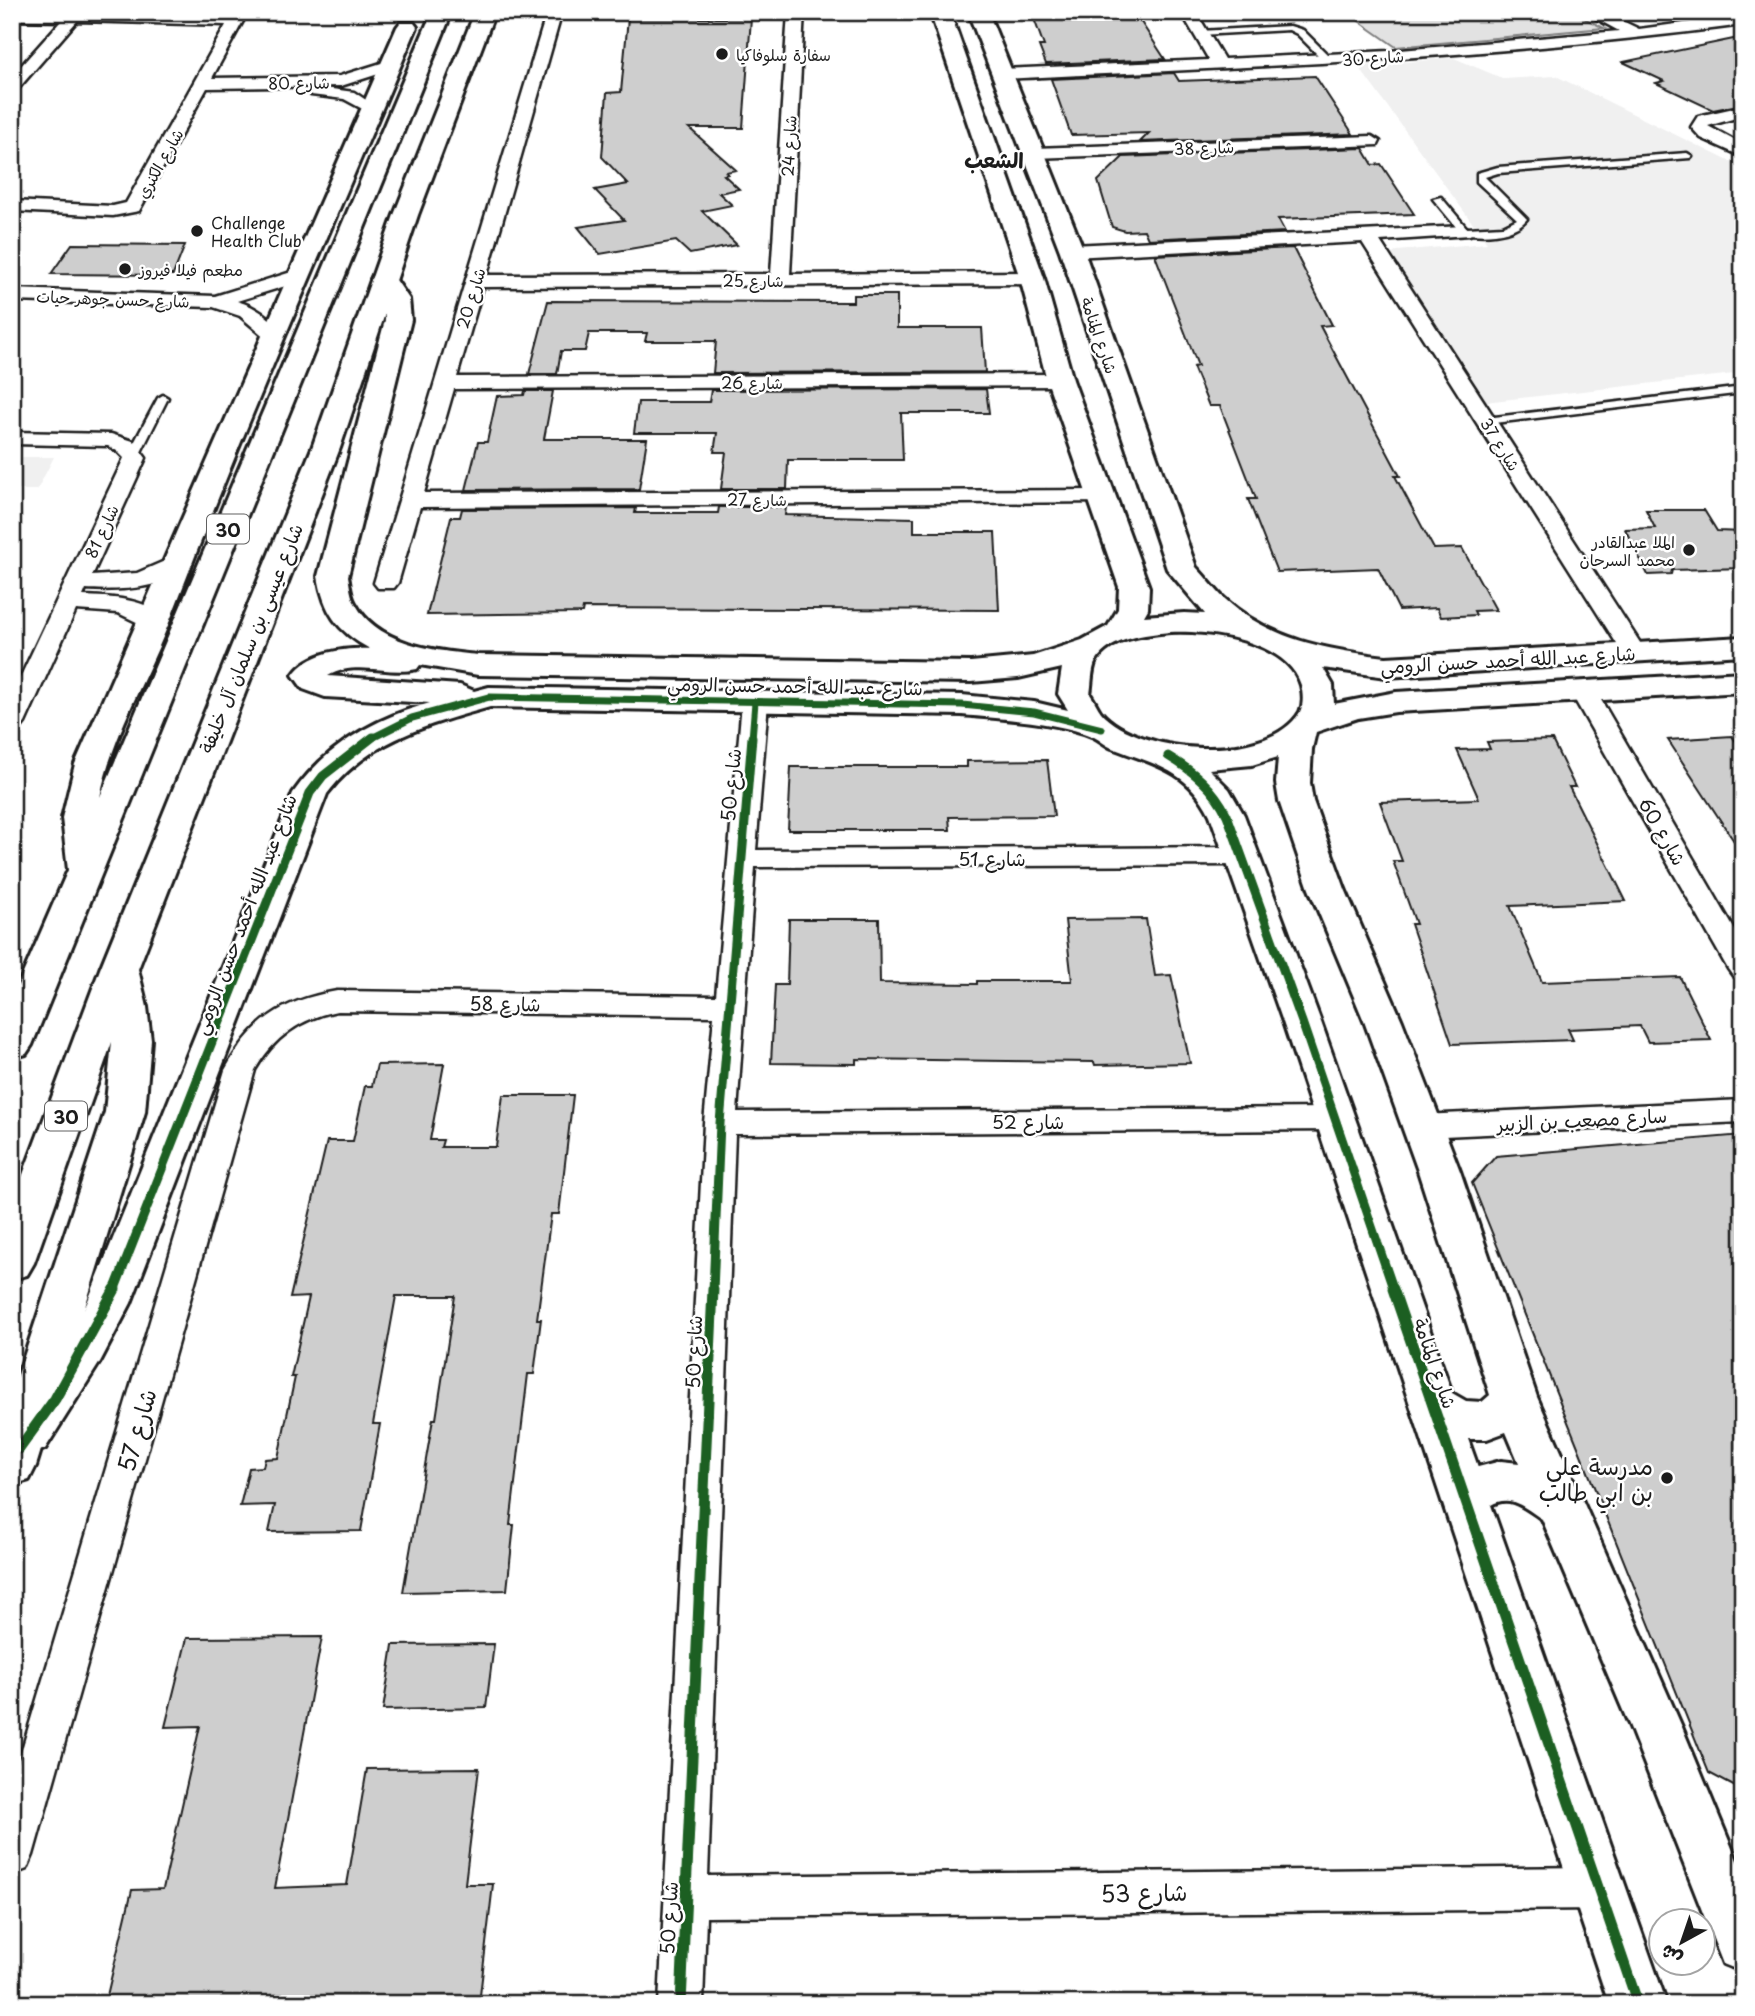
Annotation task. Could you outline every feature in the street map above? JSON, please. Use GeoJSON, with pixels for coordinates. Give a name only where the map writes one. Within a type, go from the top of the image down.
{"type":"FeatureCollection","features":[{"type":"Feature","properties":{"kind":"main road"},"geometry":{"type":"LineString","coordinates":[[86,873],[80,842],[80,811],[86,781],[156,622],[175,565],[370,108],[408,26],[420,12]]}},
{"type":"Feature","properties":{"kind":"main road","name":"30"},"geometry":{"type":"LineString","coordinates":[[12,1045],[86,873],[317,307],[442,12]]}},
{"type":"Feature","properties":{"kind":"main road","name":"شارع عيسى بن سلمان آل خليفة"},"geometry":{"type":"LineString","coordinates":[[12,1263],[119,969],[326,449],[383,279],[485,12]]}},
{"type":"Feature","properties":{"kind":"main road"},"geometry":{"type":"LineString","coordinates":[[943,20],[964,30],[980,20]]}},
{"type":"Feature","properties":{"kind":"main road"},"geometry":{"type":"LineString","coordinates":[[943,20],[1012,216],[1060,380],[1134,587],[1135,603],[1127,622],[1081,659],[1074,673],[1073,687],[1078,702],[1087,716],[1102,729],[1143,749],[1194,759],[1245,757],[1268,751],[1305,729]]}},
{"type":"Feature","properties":{"kind":"main road","name":"شارع المنامة"},"geometry":{"type":"LineString","coordinates":[[980,20],[1072,251],[1182,569],[1215,607],[1265,639]]}},
{"type":"Feature","properties":{"kind":"main road"},"geometry":{"type":"LineString","coordinates":[[1002,187],[1016,192],[1035,191],[1046,186]]}},
{"type":"Feature","properties":{"kind":"main road"},"geometry":{"type":"LineString","coordinates":[[1012,216],[1026,211],[1045,212],[1059,218]]}},
{"type":"Feature","properties":{"kind":"main road","name":"شارع عبد الله أحمد حسن الرومي"},"geometry":{"type":"LineString","coordinates":[[383,279],[397,299],[398,320],[333,576],[333,588],[343,612],[365,633],[398,649],[447,662],[478,665],[966,689],[1034,712],[1102,729]]}},
{"type":"Feature","properties":{"kind":"main road"},"geometry":{"type":"LineString","coordinates":[[1127,567],[1153,575],[1165,575],[1182,569]]}},
{"type":"Feature","properties":{"kind":"main road"},"geometry":{"type":"LineString","coordinates":[[1106,640],[1161,623],[1219,625],[1265,639],[1300,661],[1316,682],[1318,703],[1292,766],[1296,801],[1327,890],[1383,1021],[1422,1126],[1514,1397],[1557,1504],[1734,1899],[1743,1944]]}},
{"type":"Feature","properties":{"kind":"main road","name":"شارع عبد الله أحمد حسن الرومي"},"geometry":{"type":"LineString","coordinates":[[1265,639],[1325,659],[1367,666],[1434,665],[1743,646]]}},
{"type":"Feature","properties":{"kind":"main road","name":"شارع عبد الله أحمد حسن الرومي"},"geometry":{"type":"LineString","coordinates":[[16,1458],[55,1399],[109,1303],[310,793],[343,757],[376,735],[412,719],[489,698],[755,702],[966,689],[1017,670],[1053,662],[1106,640]]}},
{"type":"Feature","properties":{"kind":"main road"},"geometry":{"type":"LineString","coordinates":[[447,662],[335,659],[320,665],[309,675],[314,682],[326,687],[489,698]]}},
{"type":"Feature","properties":{"kind":"main road"},"geometry":{"type":"LineString","coordinates":[[1434,665],[1423,672],[1422,681],[1431,692],[1449,699]]}},
{"type":"Feature","properties":{"kind":"main road","name":"شارع عبد الله أحمد حسن الرومي"},"geometry":{"type":"LineString","coordinates":[[1305,729],[1335,714],[1372,705],[1743,682]]}},
{"type":"Feature","properties":{"kind":"main road","name":"شارع المنامة"},"geometry":{"type":"LineString","coordinates":[[1168,755],[1185,765],[1212,788],[1227,815],[1335,1118],[1638,2004]]}},
{"type":"Feature","properties":{"kind":"main road"},"geometry":{"type":"LineString","coordinates":[[16,1458],[125,1112],[132,1073],[134,1036],[119,969]]}},
{"type":"Feature","properties":{"kind":"main road"},"geometry":{"type":"LineString","coordinates":[[1431,1403],[1446,1414],[1480,1422],[1496,1418],[1507,1409],[1514,1397]]}},
{"type":"Feature","properties":{"kind":"main road"},"geometry":{"type":"LineString","coordinates":[[1465,1497],[1479,1486],[1497,1480],[1519,1482],[1540,1490],[1557,1504]]}},
{"type":"Feature","properties":{"kind":"street","name":"شارع 20"},"geometry":{"type":"LineString","coordinates":[[386,583],[555,12]]}},
{"type":"Feature","properties":{"kind":"street","name":"شارع 24"},"geometry":{"type":"LineString","coordinates":[[780,280],[796,12]]}},
{"type":"Feature","properties":{"kind":"street"},"geometry":{"type":"LineString","coordinates":[[1188,12],[1220,65]]}},
{"type":"Feature","properties":{"kind":"street"},"geometry":{"type":"LineString","coordinates":[[1591,12],[1637,34]]}},
{"type":"Feature","properties":{"kind":"street"},"geometry":{"type":"LineString","coordinates":[[12,15],[239,17]]}},
{"type":"Feature","properties":{"kind":"street"},"geometry":{"type":"LineString","coordinates":[[12,86],[73,17]]}},
{"type":"Feature","properties":{"kind":"street","name":"شارع الكنري"},"geometry":{"type":"LineString","coordinates":[[12,206],[113,211],[133,207],[239,17]]}},
{"type":"Feature","properties":{"kind":"street","name":"شارع 30"},"geometry":{"type":"LineString","coordinates":[[1001,74],[1328,60],[1637,34],[1743,20]]}},
{"type":"Feature","properties":{"kind":"street","name":"شارع 80"},"geometry":{"type":"LineString","coordinates":[[201,89],[341,81],[391,65]]}},
{"type":"Feature","properties":{"kind":"street","name":"شارع 80"},"geometry":{"type":"LineString","coordinates":[[201,89],[325,92],[348,95],[370,108]]}},
{"type":"Feature","properties":{"kind":"street"},"geometry":{"type":"LineString","coordinates":[[1743,111],[1704,121],[1699,127],[1707,134],[1743,152]]}},
{"type":"Feature","properties":{"kind":"street","name":"شارع 38"},"geometry":{"type":"LineString","coordinates":[[1035,153],[1372,141]]}},
{"type":"Feature","properties":{"kind":"street"},"geometry":{"type":"LineString","coordinates":[[1072,251],[1464,230]]}},
{"type":"Feature","properties":{"kind":"street","name":"شارع 37"},"geometry":{"type":"LineString","coordinates":[[1368,236],[1634,652]]}},
{"type":"Feature","properties":{"kind":"street","name":"شارع حسن جوهر حيات"},"geometry":{"type":"LineString","coordinates":[[213,301],[253,292],[301,275]]}},
{"type":"Feature","properties":{"kind":"street","name":"شارع 25"},"geometry":{"type":"LineString","coordinates":[[475,281],[1032,278]]}},
{"type":"Feature","properties":{"kind":"street","name":"شارع حسن جوهر حيات"},"geometry":{"type":"LineString","coordinates":[[12,295],[213,301],[257,315],[274,335]]}},
{"type":"Feature","properties":{"kind":"street","name":"شارع 26"},"geometry":{"type":"LineString","coordinates":[[444,383],[1060,380]]}},
{"type":"Feature","properties":{"kind":"street"},"geometry":{"type":"LineString","coordinates":[[12,438],[100,439],[119,442],[134,454]]}},
{"type":"Feature","properties":{"kind":"street","name":"شارع 81"},"geometry":{"type":"LineString","coordinates":[[12,723],[134,462],[134,454]]}},
{"type":"Feature","properties":{"kind":"street","name":"شارع 27"},"geometry":{"type":"LineString","coordinates":[[412,500],[1102,497]]}},
{"type":"Feature","properties":{"kind":"street"},"geometry":{"type":"LineString","coordinates":[[72,593],[140,581],[175,565]]}},
{"type":"Feature","properties":{"kind":"street"},"geometry":{"type":"LineString","coordinates":[[72,593],[123,606],[148,615],[156,622]]}},
{"type":"Feature","properties":{"kind":"street","name":"شارع 60"},"geometry":{"type":"LineString","coordinates":[[1584,693],[1743,969]]}},
{"type":"Feature","properties":{"kind":"street","name":"شارع 50"},"geometry":{"type":"LineString","coordinates":[[681,2004],[720,1123],[755,702]]}},
{"type":"Feature","properties":{"kind":"street","name":"شارع 51"},"geometry":{"type":"LineString","coordinates":[[741,859],[1242,856]]}},
{"type":"Feature","properties":{"kind":"street","name":"شارع 58"},"geometry":{"type":"LineString","coordinates":[[284,1018],[306,1008],[337,1001],[730,1006]]}},
{"type":"Feature","properties":{"kind":"street","name":"شارع 57"},"geometry":{"type":"LineString","coordinates":[[12,1855],[240,1070],[261,1036],[284,1018]]}},
{"type":"Feature","properties":{"kind":"street","name":"سارع مصعب بن الزبير"},"geometry":{"type":"LineString","coordinates":[[1422,1126],[1743,1111]]}},
{"type":"Feature","properties":{"kind":"street","name":"شارع 52"},"geometry":{"type":"LineString","coordinates":[[720,1123],[1335,1118]]}},
{"type":"Feature","properties":{"kind":"street","name":"شارع 53"},"geometry":{"type":"LineString","coordinates":[[687,1897],[1600,1888]]}},
{"type":"Feature","properties":{"kind":"lane"},"geometry":{"type":"LineString","coordinates":[[1200,33],[1290,28],[1300,32],[1328,60]]}},
{"type":"Feature","properties":{"kind":"lane"},"geometry":{"type":"LineString","coordinates":[[1438,199],[1464,230],[1508,228],[1521,222],[1520,216],[1480,180],[1480,175],[1490,171],[1687,156]]}},
{"type":"Feature","properties":{"kind":"lane"},"geometry":{"type":"LineString","coordinates":[[1486,421],[1743,390]]}},
{"type":"Feature","properties":{"kind":"lane"},"geometry":{"type":"LineString","coordinates":[[134,454],[163,398]]}},
{"type":"Feature","properties":{"kind":"shaded area"},"geometry":{"type":"Polygon","coordinates":[[[1346,12],[1572,12],[1604,28],[1396,47],[1346,12]]]}},
{"type":"Feature","properties":{"kind":"shaded area"},"geometry":{"type":"Polygon","coordinates":[[[1454,58],[1504,79],[1556,76],[1743,168],[1743,373],[1475,403],[1388,257],[1397,251],[1487,243],[1358,66],[1454,58]]]}},
{"type":"Feature","properties":{"kind":"shaded area"},"geometry":{"type":"Polygon","coordinates":[[[12,457],[54,457],[37,490],[12,490],[12,457]]]}},
{"type":"Feature","properties":{"kind":"building"},"geometry":{"type":"Polygon","coordinates":[[[1135,13],[1165,59],[1046,64],[1039,46],[1044,46],[1033,16],[1135,13]]]}},
{"type":"Feature","properties":{"kind":"building"},"geometry":{"type":"Polygon","coordinates":[[[628,18],[751,18],[743,128],[689,128],[736,170],[724,175],[739,189],[719,193],[732,205],[702,211],[737,245],[690,254],[676,241],[600,254],[578,227],[624,220],[595,190],[628,184],[602,157],[607,93],[621,92],[628,18]]]}},
{"type":"Feature","properties":{"kind":"building"},"geometry":{"type":"Polygon","coordinates":[[[1743,37],[1743,104],[1713,110],[1656,83],[1664,81],[1623,62],[1743,37]]]}},
{"type":"Feature","properties":{"kind":"building"},"geometry":{"type":"Polygon","coordinates":[[[1174,73],[1179,81],[1315,76],[1353,134],[1140,142],[1149,133],[1071,135],[1051,79],[1174,73]]]}},
{"type":"Feature","properties":{"kind":"building"},"geometry":{"type":"Polygon","coordinates":[[[1363,148],[1373,165],[1381,164],[1414,214],[1278,219],[1285,232],[1148,239],[1144,230],[1125,231],[1112,227],[1098,181],[1123,157],[1363,148]]]}},
{"type":"Feature","properties":{"kind":"building"},"geometry":{"type":"Polygon","coordinates":[[[72,244],[185,245],[173,275],[51,274],[72,244]]]}},
{"type":"Feature","properties":{"kind":"building"},"geometry":{"type":"Polygon","coordinates":[[[1293,248],[1332,325],[1320,326],[1400,476],[1395,476],[1434,549],[1462,548],[1496,610],[1474,611],[1476,615],[1441,617],[1437,608],[1399,610],[1378,568],[1277,572],[1248,499],[1256,499],[1220,406],[1209,406],[1193,367],[1198,366],[1155,255],[1293,248]]]}},
{"type":"Feature","properties":{"kind":"building"},"geometry":{"type":"Polygon","coordinates":[[[853,295],[897,295],[897,328],[982,328],[985,372],[713,373],[716,341],[645,341],[647,333],[589,333],[585,351],[561,351],[557,374],[529,374],[548,301],[853,302],[853,295]]]}},
{"type":"Feature","properties":{"kind":"building"},"geometry":{"type":"Polygon","coordinates":[[[986,389],[989,413],[901,413],[903,460],[788,460],[787,489],[721,489],[726,452],[714,452],[717,433],[634,433],[638,402],[709,402],[711,390],[986,389]]]}},
{"type":"Feature","properties":{"kind":"building"},"geometry":{"type":"Polygon","coordinates":[[[525,391],[553,391],[544,439],[647,439],[639,489],[466,490],[478,442],[487,442],[497,396],[524,395],[525,391]]]}},
{"type":"Feature","properties":{"kind":"building"},"geometry":{"type":"Polygon","coordinates":[[[719,507],[786,507],[785,515],[914,518],[914,532],[995,532],[999,610],[583,608],[582,613],[427,615],[451,517],[460,517],[462,509],[636,508],[635,513],[718,513],[719,507]]]}},
{"type":"Feature","properties":{"kind":"building","name":"الملا عبدالقادر محمد السرحان"},"geometry":{"type":"Polygon","coordinates":[[[1646,510],[1704,510],[1717,531],[1743,532],[1743,568],[1672,570],[1671,574],[1648,575],[1625,529],[1655,528],[1646,510]]]}},
{"type":"Feature","properties":{"kind":"building"},"geometry":{"type":"Polygon","coordinates":[[[1732,736],[1743,752],[1743,855],[1668,740],[1732,736]]]}},
{"type":"Feature","properties":{"kind":"building"},"geometry":{"type":"Polygon","coordinates":[[[1552,740],[1575,787],[1569,787],[1626,901],[1510,906],[1542,982],[1680,977],[1711,1040],[1648,1042],[1640,1026],[1568,1029],[1573,1040],[1452,1044],[1411,924],[1416,924],[1393,861],[1402,861],[1380,802],[1479,799],[1457,750],[1490,749],[1487,742],[1552,740]]]}},
{"type":"Feature","properties":{"kind":"building"},"geometry":{"type":"Polygon","coordinates":[[[1047,760],[1054,816],[949,817],[950,830],[788,830],[791,767],[967,767],[967,761],[1047,760]]]}},
{"type":"Feature","properties":{"kind":"building"},"geometry":{"type":"Polygon","coordinates":[[[789,919],[879,919],[880,983],[977,984],[977,981],[1072,981],[1065,920],[1146,919],[1155,976],[1171,975],[1190,1063],[1095,1065],[1094,1062],[856,1059],[856,1064],[771,1063],[775,985],[787,985],[789,919]]]}},
{"type":"Feature","properties":{"kind":"building"},"geometry":{"type":"Polygon","coordinates":[[[444,1064],[430,1140],[443,1140],[441,1147],[496,1147],[503,1095],[573,1095],[559,1214],[551,1214],[537,1319],[541,1319],[534,1374],[528,1374],[510,1525],[514,1525],[507,1590],[403,1592],[433,1419],[436,1419],[455,1296],[396,1296],[373,1424],[380,1424],[361,1531],[269,1532],[275,1505],[240,1506],[249,1468],[263,1467],[265,1459],[278,1458],[295,1377],[291,1377],[309,1297],[290,1298],[327,1141],[353,1141],[365,1086],[372,1086],[377,1065],[444,1064]]]}},
{"type":"Feature","properties":{"kind":"building","name":"مدرسة علي بن ابي طالب"},"geometry":{"type":"Polygon","coordinates":[[[1743,1135],[1743,1791],[1709,1773],[1472,1183],[1496,1156],[1743,1135]]]}},
{"type":"Feature","properties":{"kind":"building"},"geometry":{"type":"Polygon","coordinates":[[[322,1637],[275,1888],[347,1885],[367,1769],[479,1768],[465,1884],[493,1884],[479,2004],[105,2004],[132,1890],[163,1889],[200,1726],[165,1727],[187,1638],[322,1637]]]}},
{"type":"Feature","properties":{"kind":"building"},"geometry":{"type":"Polygon","coordinates":[[[494,1644],[486,1708],[383,1710],[393,1645],[494,1644]]]}},
{"type":"Feature","properties":{"kind":"cycle path"},"geometry":{"type":"LineString","coordinates":[[19,1449],[55,1399],[109,1303],[310,793],[323,776],[365,741],[412,718],[489,697],[962,705],[1034,712],[1102,729]]}},
{"type":"Feature","properties":{"kind":"cycle path"},"geometry":{"type":"LineString","coordinates":[[681,2004],[720,1123],[755,702]]}},
{"type":"Feature","properties":{"kind":"cycle path"},"geometry":{"type":"LineString","coordinates":[[1168,756],[1203,781],[1227,815],[1302,1022],[1638,2004]]}},
{"type":"Feature","properties":{"kind":"place","name":"سفارة سلوفاكيا"},"geometry":{"type":"Point","coordinates":[722,54]}},
{"type":"Feature","properties":{"kind":"place","name":"Challenge Health Club"},"geometry":{"type":"Point","coordinates":[197,231]}},
{"type":"Feature","properties":{"kind":"place","name":"مطعم فيلا فيروز"},"geometry":{"type":"Point","coordinates":[125,269]}},
{"type":"Feature","properties":{"kind":"place","name":"الملا عبدالقادر محمد السرحان"},"geometry":{"type":"Point","coordinates":[1689,550]}},
{"type":"Feature","properties":{"kind":"place","name":"مدرسة علي بن ابي طالب"},"geometry":{"type":"Point","coordinates":[1667,1478]}},
{"type":"Feature","properties":{"kind":"district","name":"الشعب"},"geometry":{"type":"Point","coordinates":[994,159]}}]}
